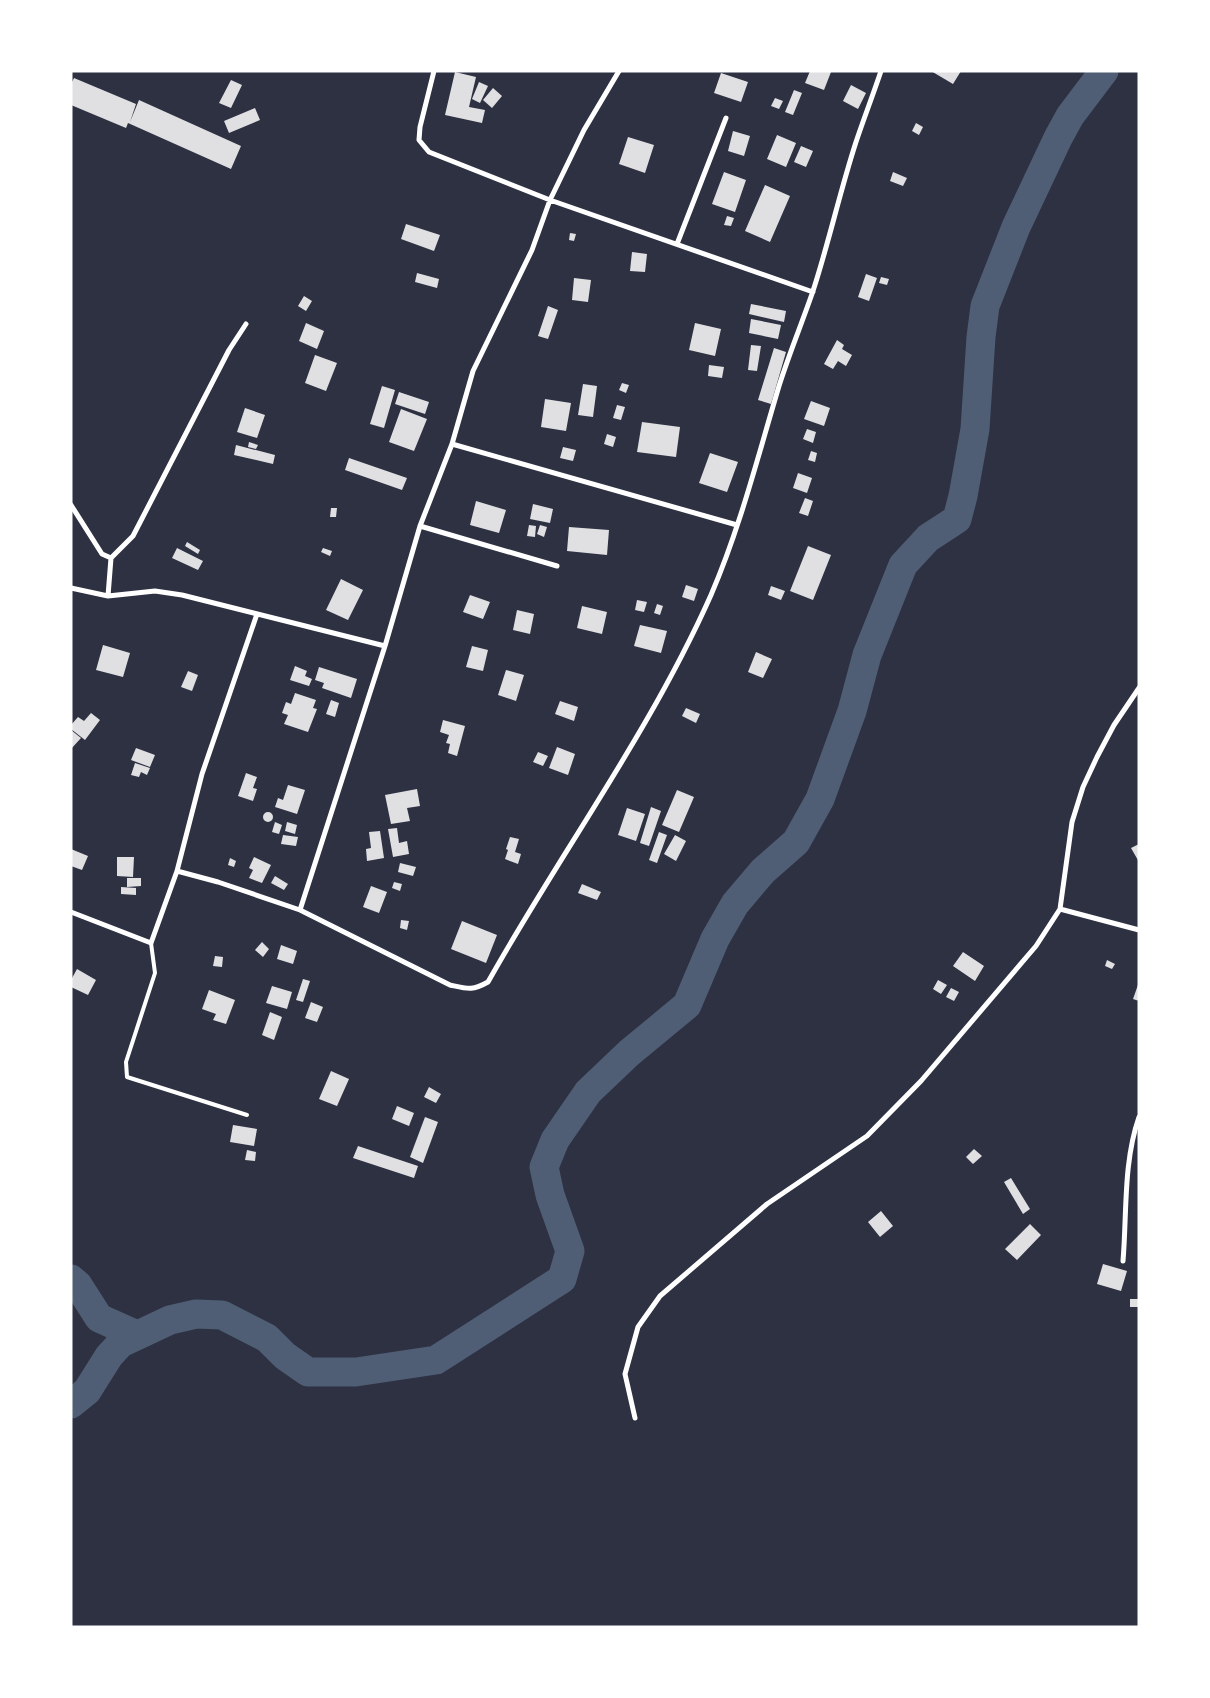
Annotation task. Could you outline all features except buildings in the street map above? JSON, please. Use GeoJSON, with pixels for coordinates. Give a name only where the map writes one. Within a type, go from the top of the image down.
{"type":"FeatureCollection","features":[{"type":"Feature","properties":{"kind":"street"},"geometry":{"type":"LineString","coordinates":[[434,71],[420,127],[419,140],[428,152],[550,200],[813,292]]}},
{"type":"Feature","properties":{"kind":"street"},"geometry":{"type":"LineString","coordinates":[[300,910],[385,646],[420,526],[452,444],[473,370],[532,250],[550,200],[584,130],[619,71]]}},
{"type":"Feature","properties":{"kind":"street"},"geometry":{"type":"LineString","coordinates":[[177,871],[218,882],[300,910],[450,985],[466,989],[476,989],[488,982],[658,700],[683,655],[711,594],[728,553],[787,361],[813,292],[856,142],[881,71]]}},
{"type":"Feature","properties":{"kind":"street"},"geometry":{"type":"LineString","coordinates":[[677,244],[726,118]]}},
{"type":"Feature","properties":{"kind":"street"},"geometry":{"type":"LineString","coordinates":[[108,596],[111,558],[133,536],[229,350],[246,324]]}},
{"type":"Feature","properties":{"kind":"street"},"geometry":{"type":"LineString","coordinates":[[452,444],[737,525]]}},
{"type":"Feature","properties":{"kind":"street"},"geometry":{"type":"LineString","coordinates":[[71,506],[102,554],[111,558]]}},
{"type":"Feature","properties":{"kind":"street"},"geometry":{"type":"LineString","coordinates":[[420,526],[557,566]]}},
{"type":"Feature","properties":{"kind":"street"},"geometry":{"type":"LineString","coordinates":[[71,588],[108,596],[155,592],[182,595],[385,646]]}},
{"type":"Feature","properties":{"kind":"street"},"geometry":{"type":"LineString","coordinates":[[71,912],[151,943],[177,871],[202,774],[257,614]]}},
{"type":"Feature","properties":{"kind":"street"},"geometry":{"type":"LineString","coordinates":[[635,1418],[625,1374],[638,1327],[660,1296],[767,1204],[867,1136],[921,1081],[1036,946],[1060,909],[1072,822],[1083,787],[1114,725],[1139,688]]}},
{"type":"Feature","properties":{"kind":"street"},"geometry":{"type":"LineString","coordinates":[[1060,909],[1139,930]]}},
{"type":"Feature","properties":{"kind":"street"},"geometry":{"type":"LineString","coordinates":[[1123,1261],[1127,1183],[1133,1134],[1139,1117]]}},
{"type":"Feature","properties":{"kind":"lane"},"geometry":{"type":"LineString","coordinates":[[151,943],[155,973],[126,1062],[126,1077],[247,1115]]}},
{"type":"Feature","properties":{"kind":"waterway"},"geometry":{"type":"LineString","coordinates":[[71,1404],[87,1391],[109,1356],[121,1343],[170,1320],[196,1314],[222,1315],[267,1338],[285,1356],[308,1372],[356,1372],[436,1360],[562,1279],[570,1251],[550,1195],[544,1167],[555,1140],[588,1092],[629,1053],[687,1005],[715,939],[735,904],[763,871],[796,842],[820,799],[852,711],[867,655],[903,565],[928,538],[957,519],[975,429],[985,306],[1016,227],[1058,138],[1070,116],[1104,71]]}},
{"type":"Feature","properties":{"kind":"waterway"},"geometry":{"type":"LineString","coordinates":[[71,1279],[78,1285],[99,1318],[137,1335]]}}]}
